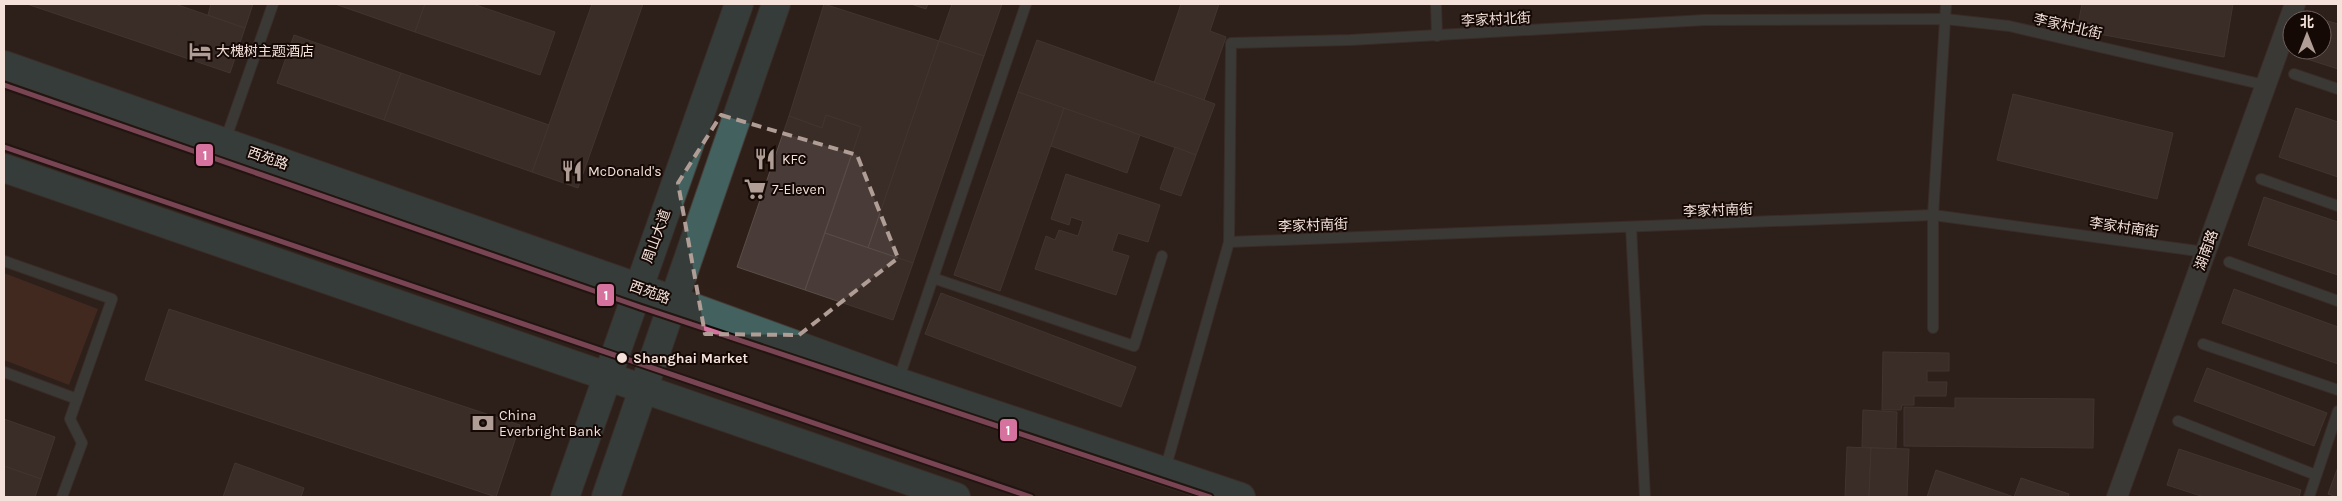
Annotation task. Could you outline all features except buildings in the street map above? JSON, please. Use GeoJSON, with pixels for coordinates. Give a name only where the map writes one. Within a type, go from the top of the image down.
{"type":"FeatureCollection","features":[{"type":"Feature","properties":{"kind":"main road","name":"周山大道"},"geometry":{"type":"LineString","coordinates":[[565,497],[637,287],[739,4]]}},
{"type":"Feature","properties":{"kind":"main road"},"geometry":{"type":"LineString","coordinates":[[606,497],[776,4]]}},
{"type":"Feature","properties":{"kind":"main road","name":"西苑路"},"geometry":{"type":"LineString","coordinates":[[4,65],[637,287],[898,382],[1241,497]]}},
{"type":"Feature","properties":{"kind":"main road"},"geometry":{"type":"LineString","coordinates":[[4,168],[605,378],[956,497]]}},
{"type":"Feature","properties":{"kind":"street","name":"湖南路"},"geometry":{"type":"LineString","coordinates":[[2118,497],[2294,4]]}},
{"type":"Feature","properties":{"kind":"lane"},"geometry":{"type":"LineString","coordinates":[[225,142],[273,4]]}},
{"type":"Feature","properties":{"kind":"lane"},"geometry":{"type":"LineString","coordinates":[[898,382],[1026,4]]}},
{"type":"Feature","properties":{"kind":"lane"},"geometry":{"type":"LineString","coordinates":[[1436,4],[1437,36]]}},
{"type":"Feature","properties":{"kind":"lane"},"geometry":{"type":"LineString","coordinates":[[1933,328],[1933,215],[1946,4]]}},
{"type":"Feature","properties":{"kind":"lane","name":"李家村北街"},"geometry":{"type":"LineString","coordinates":[[1229,242],[1231,42],[1437,36],[1705,20],[1945,18],[2008,26],[2265,85]]}},
{"type":"Feature","properties":{"kind":"lane"},"geometry":{"type":"LineString","coordinates":[[2294,74],[2338,89]]}},
{"type":"Feature","properties":{"kind":"lane"},"geometry":{"type":"LineString","coordinates":[[2261,179],[2338,206]]}},
{"type":"Feature","properties":{"kind":"lane","name":"李家村南街"},"geometry":{"type":"LineString","coordinates":[[1229,242],[1933,215],[2206,252]]}},
{"type":"Feature","properties":{"kind":"lane"},"geometry":{"type":"LineString","coordinates":[[1631,227],[1644,497]]}},
{"type":"Feature","properties":{"kind":"lane"},"geometry":{"type":"LineString","coordinates":[[1165,471],[1229,242]]}},
{"type":"Feature","properties":{"kind":"lane"},"geometry":{"type":"LineString","coordinates":[[933,278],[1134,346],[1162,256]]}},
{"type":"Feature","properties":{"kind":"lane"},"geometry":{"type":"LineString","coordinates":[[4,261],[112,299],[70,419],[82,443],[62,497]]}},
{"type":"Feature","properties":{"kind":"lane"},"geometry":{"type":"LineString","coordinates":[[2229,262],[2338,301]]}},
{"type":"Feature","properties":{"kind":"lane"},"geometry":{"type":"LineString","coordinates":[[2203,344],[2338,390]]}},
{"type":"Feature","properties":{"kind":"lane"},"geometry":{"type":"LineString","coordinates":[[4,372],[77,399]]}},
{"type":"Feature","properties":{"kind":"lane"},"geometry":{"type":"LineString","coordinates":[[2309,497],[2338,411]]}},
{"type":"Feature","properties":{"kind":"lane"},"geometry":{"type":"LineString","coordinates":[[2178,421],[2316,475]]}},
{"type":"Feature","properties":{"kind":"highlighted area"},"geometry":{"type":"Polygon","coordinates":[[[721,115],[857,155],[898,258],[799,335],[705,334],[678,183],[721,115]]]}},
{"type":"Feature","properties":{"kind":"shaded area"},"geometry":{"type":"Polygon","coordinates":[[[4,273],[98,309],[69,385],[4,360],[4,273]]]}},
{"type":"Feature","properties":{"kind":"transit line","name":"1"},"geometry":{"type":"LineString","coordinates":[[4,85],[640,307],[1210,497]]}},
{"type":"Feature","properties":{"kind":"transit line","name":"1"},"geometry":{"type":"LineString","coordinates":[[4,147],[1031,497]]}},
{"type":"Feature","properties":{"kind":"place","name":"大槐树主题酒店"},"geometry":{"type":"Point","coordinates":[200,51]}},
{"type":"Feature","properties":{"kind":"place","name":"KFC"},"geometry":{"type":"Point","coordinates":[765,159]}},
{"type":"Feature","properties":{"kind":"place","name":"McDonald's"},"geometry":{"type":"Point","coordinates":[572,171]}},
{"type":"Feature","properties":{"kind":"place","name":"7-Eleven"},"geometry":{"type":"Point","coordinates":[755,189]}},
{"type":"Feature","properties":{"kind":"place","name":"Shanghai Market"},"geometry":{"type":"Point","coordinates":[622,358]}},
{"type":"Feature","properties":{"kind":"place","name":"China Everbright Bank"},"geometry":{"type":"Point","coordinates":[483,423]}}]}
